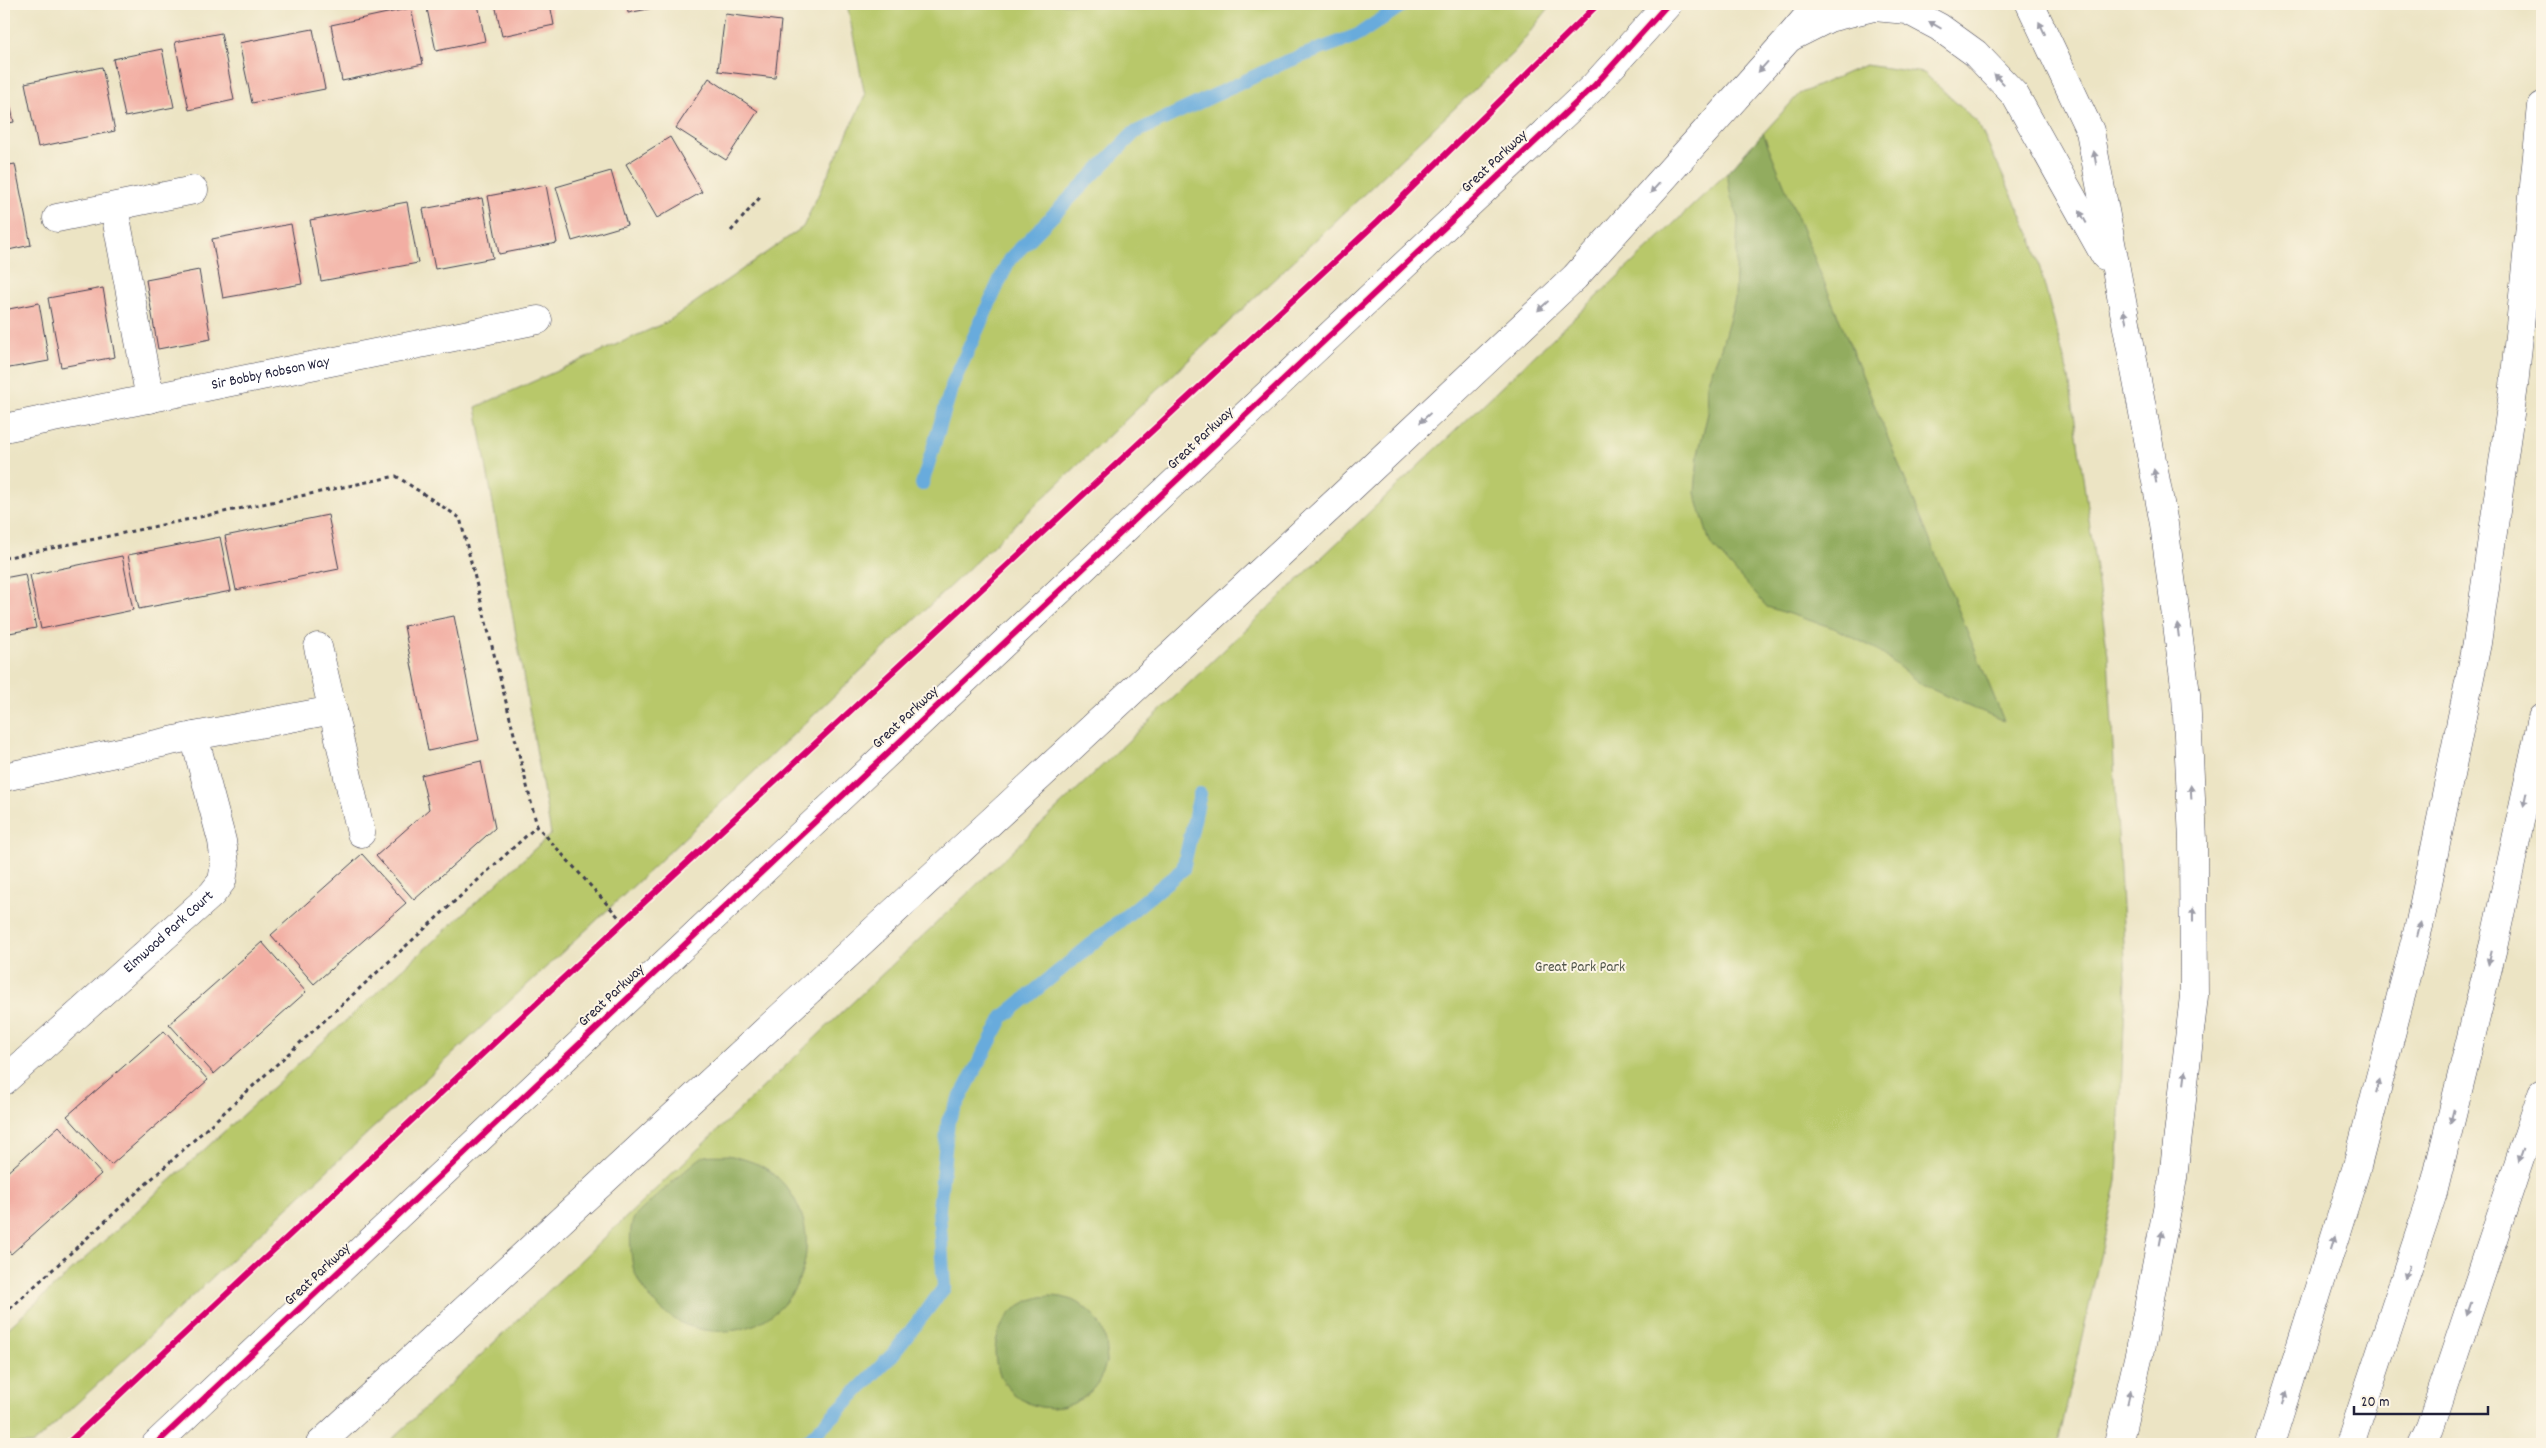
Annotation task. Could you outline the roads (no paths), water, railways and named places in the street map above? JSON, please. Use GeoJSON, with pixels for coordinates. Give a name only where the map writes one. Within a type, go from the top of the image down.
{"type":"FeatureCollection","features":[{"type":"Feature","properties":{"kind":"main road","name":"Great Parkway"},"geometry":{"type":"LineString","coordinates":[[156,1444],[1594,86],[1668,4]]}},
{"type":"Feature","properties":{"kind":"main road"},"geometry":{"type":"LineString","coordinates":[[320,1444],[1309,527],[1575,277],[1790,38],[1818,4]]}},
{"type":"Feature","properties":{"kind":"main road"},"geometry":{"type":"LineString","coordinates":[[2030,4],[2090,132],[2116,275],[2136,367],[2164,524],[2186,694],[2193,840],[2194,987],[2173,1178],[2140,1350],[2118,1444]]}},
{"type":"Feature","properties":{"kind":"main road"},"geometry":{"type":"LineString","coordinates":[[1790,38],[1829,18],[1874,7],[1907,10],[1939,27],[1975,53],[2015,95],[2116,275]]}},
{"type":"Feature","properties":{"kind":"main road"},"geometry":{"type":"LineString","coordinates":[[2270,1444],[2357,1166],[2420,922],[2476,643],[2514,386],[2542,106]]}},
{"type":"Feature","properties":{"kind":"main road"},"geometry":{"type":"LineString","coordinates":[[57,218],[194,190]]}},
{"type":"Feature","properties":{"kind":"main road"},"geometry":{"type":"LineString","coordinates":[[114,207],[150,399]]}},
{"type":"Feature","properties":{"kind":"main road","name":"Sir Bobby Robson Way"},"geometry":{"type":"LineString","coordinates":[[4,428],[538,320]]}},
{"type":"Feature","properties":{"kind":"main road"},"geometry":{"type":"LineString","coordinates":[[318,647],[361,833]]}},
{"type":"Feature","properties":{"kind":"main road"},"geometry":{"type":"LineString","coordinates":[[4,777],[194,736],[332,710]]}},
{"type":"Feature","properties":{"kind":"main road"},"geometry":{"type":"LineString","coordinates":[[2350,1444],[2433,1193],[2494,943],[2542,718]]}},
{"type":"Feature","properties":{"kind":"main road","name":"Elmwood Park Court"},"geometry":{"type":"LineString","coordinates":[[4,1081],[212,894],[222,881],[225,864],[222,842],[194,736]]}},
{"type":"Feature","properties":{"kind":"main road"},"geometry":{"type":"LineString","coordinates":[[2422,1444],[2430,1427],[2542,1093]]}},
{"type":"Feature","properties":{"kind":"waterway"},"geometry":{"type":"LineString","coordinates":[[922,484],[953,383],[1009,260],[1134,133],[1283,63],[1358,35],[1404,4]]}},
{"type":"Feature","properties":{"kind":"waterway"},"geometry":{"type":"LineString","coordinates":[[805,1444],[893,1354],[944,1288],[939,1209],[948,1121],[1003,1017],[1183,869],[1200,794]]}},
{"type":"Feature","properties":{"kind":"park label","name":"Great Park Park"},"geometry":{"type":"Point","coordinates":[1580,968]}}]}
